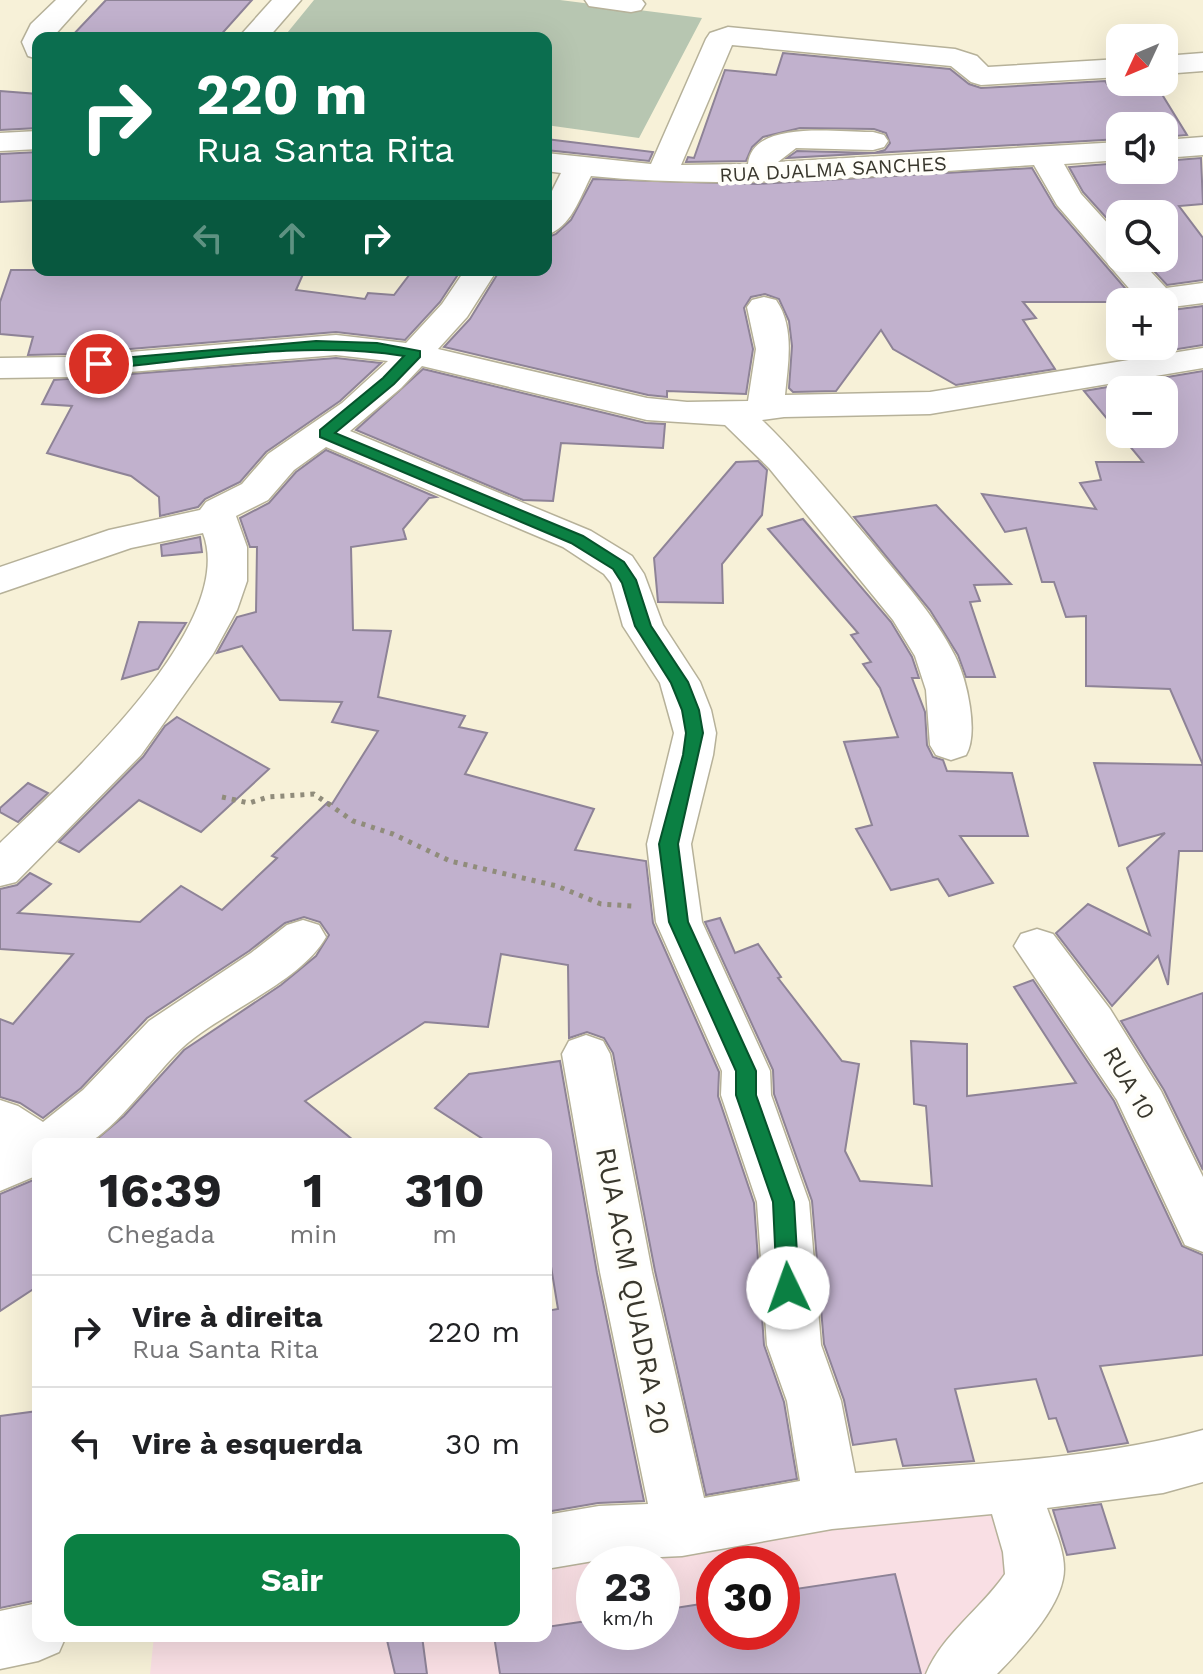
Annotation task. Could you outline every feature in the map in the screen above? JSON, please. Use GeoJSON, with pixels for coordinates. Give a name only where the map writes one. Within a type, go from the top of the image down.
{"type":"FeatureCollection","features":[{"type":"Feature","properties":{"kind":"street"},"geometry":{"type":"LineString","coordinates":[[40,32],[72,0]]}},
{"type":"Feature","properties":{"kind":"street"},"geometry":{"type":"LineString","coordinates":[[258,32],[287,0]]}},
{"type":"Feature","properties":{"kind":"street"},"geometry":{"type":"LineString","coordinates":[[599,0],[631,4]]}},
{"type":"Feature","properties":{"kind":"street"},"geometry":{"type":"LineString","coordinates":[[662,174],[720,39],[724,37],[735,35],[955,58],[967,62],[981,76],[1106,69]]}},
{"type":"Feature","properties":{"kind":"street"},"geometry":{"type":"LineString","coordinates":[[1178,64],[1203,62]]}},
{"type":"Feature","properties":{"kind":"street"},"geometry":{"type":"LineString","coordinates":[[0,142],[32,140]]}},
{"type":"Feature","properties":{"kind":"street"},"geometry":{"type":"LineString","coordinates":[[1178,148],[1203,146]]}},
{"type":"Feature","properties":{"kind":"street","name":"RUA DJALMA SANCHES"},"geometry":{"type":"LineString","coordinates":[[552,163],[662,174],[763,174],[1106,152]]}},
{"type":"Feature","properties":{"kind":"street"},"geometry":{"type":"LineString","coordinates":[[1044,156],[1068,198],[1152,294],[1164,298],[1203,293]]}},
{"type":"Feature","properties":{"kind":"street"},"geometry":{"type":"LineString","coordinates":[[552,218],[580,167]]}},
{"type":"Feature","properties":{"kind":"street"},"geometry":{"type":"LineString","coordinates":[[0,870],[126,745],[193,654],[217,610],[227,581],[228,547],[217,518],[219,510],[255,492],[281,462],[325,434],[389,381],[455,310],[477,276]]}},
{"type":"Feature","properties":{"kind":"street"},"geometry":{"type":"LineString","coordinates":[[750,411],[773,349],[764,307]]}},
{"type":"Feature","properties":{"kind":"street"},"geometry":{"type":"LineString","coordinates":[[0,368],[70,367],[323,345],[377,348],[415,354],[647,409],[750,411],[930,403],[1203,358]]}},
{"type":"Feature","properties":{"kind":"street"},"geometry":{"type":"LineString","coordinates":[[750,411],[782,460],[908,612],[935,656],[947,690],[951,745]]}},
{"type":"Feature","properties":{"kind":"street"},"geometry":{"type":"LineString","coordinates":[[325,434],[577,539],[618,565],[630,583],[643,626],[680,682],[695,733],[669,844],[679,922],[746,1071],[746,1095],[783,1202],[794,1345],[814,1401],[832,1502]]}},
{"type":"Feature","properties":{"kind":"street"},"geometry":{"type":"LineString","coordinates":[[0,581],[122,538],[217,518]]}},
{"type":"Feature","properties":{"kind":"street"},"geometry":{"type":"LineString","coordinates":[[58,1138],[100,1104],[166,1034],[267,966],[303,937]]}},
{"type":"Feature","properties":{"kind":"street","name":"RUA 10"},"geometry":{"type":"LineString","coordinates":[[1037,946],[1093,1022],[1137,1091],[1203,1230]]}},
{"type":"Feature","properties":{"kind":"street","name":"RUA ACM QUADRA 20"},"geometry":{"type":"LineString","coordinates":[[586,1054],[626,1272],[682,1529]]}},
{"type":"Feature","properties":{"kind":"street"},"geometry":{"type":"LineString","coordinates":[[0,1120],[32,1141]]}},
{"type":"Feature","properties":{"kind":"street"},"geometry":{"type":"LineString","coordinates":[[0,1170],[32,1154]]}},
{"type":"Feature","properties":{"kind":"street"},"geometry":{"type":"LineString","coordinates":[[552,1541],[613,1532],[682,1529],[832,1502],[1011,1486],[1163,1467],[1203,1456]]}},
{"type":"Feature","properties":{"kind":"street"},"geometry":{"type":"LineString","coordinates":[[956,1674],[1009,1618],[1032,1586],[1035,1570],[1011,1486]]}},
{"type":"Feature","properties":{"kind":"path"},"geometry":{"type":"LineString","coordinates":[[222,797],[249,803],[268,797],[314,794],[353,821],[393,834],[450,861],[557,886],[601,904],[678,905]]}},
{"type":"Feature","properties":{"kind":"shaded area"},"geometry":{"type":"Polygon","coordinates":[[[1003,1495],[1016,1572],[942,1674],[150,1674],[153,1642],[552,1642],[552,1555],[576,1552],[576,1650],[680,1650],[680,1546],[621,1546],[1003,1495]]]}},
{"type":"Feature","properties":{"kind":"green space"},"geometry":{"type":"Polygon","coordinates":[[[314,0],[560,0],[702,18],[639,138],[552,126],[552,32],[288,32],[314,0]]]}},
{"type":"Feature","properties":{"kind":"building"},"geometry":{"type":"Polygon","coordinates":[[[106,0],[252,0],[223,32],[76,32],[106,0]]]}},
{"type":"Feature","properties":{"kind":"building"},"geometry":{"type":"Polygon","coordinates":[[[783,53],[950,69],[969,84],[981,88],[1105,81],[1106,96],[1163,96],[1173,112],[1106,112],[1106,140],[787,158],[797,151],[874,153],[885,150],[890,143],[886,133],[874,129],[800,128],[763,137],[752,147],[746,161],[686,162],[688,157],[694,158],[725,70],[776,75],[783,53]]]}},
{"type":"Feature","properties":{"kind":"building"},"geometry":{"type":"Polygon","coordinates":[[[0,91],[32,94],[32,128],[0,130],[0,91]]]}},
{"type":"Feature","properties":{"kind":"building"},"geometry":{"type":"Polygon","coordinates":[[[1178,120],[1187,135],[1178,136],[1178,120]]]}},
{"type":"Feature","properties":{"kind":"building"},"geometry":{"type":"Polygon","coordinates":[[[552,140],[653,152],[649,161],[552,151],[552,140]]]}},
{"type":"Feature","properties":{"kind":"building"},"geometry":{"type":"Polygon","coordinates":[[[32,152],[32,200],[0,202],[0,154],[32,152]]]}},
{"type":"Feature","properties":{"kind":"building"},"geometry":{"type":"Polygon","coordinates":[[[1201,158],[1203,204],[1179,206],[1203,238],[1203,280],[1167,285],[1155,272],[1178,272],[1178,200],[1106,200],[1106,217],[1083,192],[1069,167],[1106,164],[1106,184],[1178,184],[1178,160],[1201,158]]]}},
{"type":"Feature","properties":{"kind":"building"},"geometry":{"type":"Polygon","coordinates":[[[1032,168],[1055,207],[1106,266],[1106,272],[1111,272],[1125,288],[1106,288],[1106,302],[1023,302],[1036,318],[1023,320],[1055,369],[956,385],[893,349],[881,330],[836,391],[793,392],[789,388],[792,346],[789,321],[779,299],[765,294],[751,297],[744,308],[753,349],[746,394],[667,391],[667,397],[648,395],[444,347],[470,319],[496,276],[552,276],[552,236],[571,220],[593,179],[757,184],[1032,168]]]}},
{"type":"Feature","properties":{"kind":"building"},"geometry":{"type":"Polygon","coordinates":[[[11,270],[32,270],[32,276],[302,276],[296,290],[365,299],[368,293],[394,295],[408,276],[457,276],[440,302],[405,340],[336,332],[28,355],[33,337],[0,334],[0,302],[11,270]]]}},
{"type":"Feature","properties":{"kind":"building"},"geometry":{"type":"Polygon","coordinates":[[[1203,306],[1203,345],[1178,349],[1178,309],[1203,306]]]}},
{"type":"Feature","properties":{"kind":"building"},"geometry":{"type":"Polygon","coordinates":[[[336,358],[381,363],[340,401],[266,452],[240,482],[205,499],[198,507],[160,516],[159,497],[131,476],[47,453],[72,406],[42,404],[54,380],[336,358]]]}},
{"type":"Feature","properties":{"kind":"building"},"geometry":{"type":"Polygon","coordinates":[[[423,369],[646,423],[665,424],[663,448],[561,443],[553,501],[523,500],[356,430],[423,369]]]}},
{"type":"Feature","properties":{"kind":"building"},"geometry":{"type":"Polygon","coordinates":[[[1203,371],[1203,765],[1170,689],[1086,686],[1086,616],[1066,617],[1054,582],[1042,582],[1026,528],[1005,532],[982,494],[1096,509],[1080,483],[1101,480],[1096,462],[1143,462],[1131,448],[1178,448],[1178,376],[1173,376],[1203,371]]]}},
{"type":"Feature","properties":{"kind":"building"},"geometry":{"type":"Polygon","coordinates":[[[1106,387],[1106,417],[1084,391],[1106,387]]]}},
{"type":"Feature","properties":{"kind":"building"},"geometry":{"type":"Polygon","coordinates":[[[326,450],[436,497],[429,498],[403,529],[406,539],[351,547],[353,630],[391,631],[378,697],[465,716],[459,727],[487,733],[465,774],[594,809],[575,850],[646,861],[653,923],[719,1072],[718,1096],[754,1203],[764,1345],[784,1402],[797,1479],[706,1495],[655,1271],[613,1053],[604,1038],[587,1032],[569,1038],[568,965],[501,954],[488,1027],[425,1022],[305,1101],[351,1138],[98,1138],[124,1116],[184,1050],[281,985],[316,956],[329,935],[320,922],[304,917],[285,923],[249,951],[147,1018],[81,1088],[43,1118],[20,1103],[0,1097],[0,1019],[13,1024],[73,954],[0,949],[0,889],[17,885],[30,873],[51,884],[18,913],[140,922],[181,886],[222,910],[277,858],[272,856],[328,802],[332,804],[378,731],[332,722],[342,702],[280,700],[242,646],[217,653],[237,617],[256,612],[257,547],[250,547],[240,518],[269,503],[296,472],[326,450]]]}},
{"type":"Feature","properties":{"kind":"building"},"geometry":{"type":"Polygon","coordinates":[[[758,461],[767,470],[762,515],[722,564],[723,603],[658,602],[654,558],[736,462],[758,461]]]}},
{"type":"Feature","properties":{"kind":"building"},"geometry":{"type":"Polygon","coordinates":[[[936,505],[1011,584],[974,585],[980,601],[970,602],[995,677],[966,677],[958,655],[930,610],[854,517],[936,505]]]}},
{"type":"Feature","properties":{"kind":"building"},"geometry":{"type":"Polygon","coordinates":[[[803,519],[891,622],[912,657],[919,678],[912,678],[925,712],[927,745],[933,757],[943,760],[947,771],[1012,773],[1028,836],[960,836],[993,883],[949,896],[938,879],[891,890],[856,829],[872,825],[844,742],[898,737],[880,688],[863,664],[871,662],[851,635],[858,633],[768,529],[803,519]]]}},
{"type":"Feature","properties":{"kind":"building"},"geometry":{"type":"Polygon","coordinates":[[[200,537],[202,552],[162,556],[161,545],[200,537]]]}},
{"type":"Feature","properties":{"kind":"building"},"geometry":{"type":"Polygon","coordinates":[[[139,622],[186,623],[158,669],[122,679],[139,622]]]}},
{"type":"Feature","properties":{"kind":"building"},"geometry":{"type":"Polygon","coordinates":[[[177,717],[269,769],[201,832],[139,800],[79,852],[59,842],[143,757],[165,726],[177,717]]]}},
{"type":"Feature","properties":{"kind":"building"},"geometry":{"type":"Polygon","coordinates":[[[1094,763],[1203,765],[1203,851],[1179,851],[1168,985],[1158,956],[1112,1006],[1056,933],[1088,904],[1150,935],[1127,868],[1165,833],[1119,846],[1094,763]]]}},
{"type":"Feature","properties":{"kind":"building"},"geometry":{"type":"Polygon","coordinates":[[[28,783],[48,793],[18,822],[0,812],[0,808],[28,783]]]}},
{"type":"Feature","properties":{"kind":"building"},"geometry":{"type":"Polygon","coordinates":[[[720,918],[735,953],[758,944],[781,977],[778,978],[842,1061],[859,1064],[845,1151],[860,1181],[932,1186],[926,1106],[914,1104],[911,1041],[967,1044],[967,1096],[1076,1083],[1014,987],[1033,980],[1114,1101],[1182,1246],[1203,1255],[1203,1355],[1100,1366],[1128,1443],[1068,1452],[1056,1418],[1049,1419],[1036,1379],[955,1389],[974,1461],[903,1466],[896,1439],[853,1445],[844,1400],[824,1344],[812,1201],[774,1094],[773,1070],[705,922],[720,918]]]}},
{"type":"Feature","properties":{"kind":"building"},"geometry":{"type":"Polygon","coordinates":[[[1203,993],[1203,1170],[1164,1090],[1121,1021],[1203,993]]]}},
{"type":"Feature","properties":{"kind":"building"},"geometry":{"type":"Polygon","coordinates":[[[560,1061],[597,1273],[644,1501],[598,1503],[552,1511],[552,1310],[558,1309],[552,1272],[552,1138],[481,1138],[435,1108],[469,1074],[560,1061]]]}},
{"type":"Feature","properties":{"kind":"building"},"geometry":{"type":"Polygon","coordinates":[[[32,1181],[32,1290],[0,1311],[0,1194],[32,1181]]]}},
{"type":"Feature","properties":{"kind":"building"},"geometry":{"type":"Polygon","coordinates":[[[32,1412],[32,1601],[0,1608],[0,1416],[32,1412]]]}},
{"type":"Feature","properties":{"kind":"building"},"geometry":{"type":"Polygon","coordinates":[[[1101,1504],[1115,1548],[1067,1555],[1053,1510],[1101,1504]]]}},
{"type":"Feature","properties":{"kind":"building"},"geometry":{"type":"Polygon","coordinates":[[[895,1574],[921,1674],[500,1674],[495,1642],[552,1642],[552,1626],[576,1623],[576,1650],[680,1650],[680,1607],[696,1605],[696,1650],[800,1650],[800,1588],[895,1574]]]}},
{"type":"Feature","properties":{"kind":"building"},"geometry":{"type":"Polygon","coordinates":[[[387,1642],[423,1642],[427,1674],[395,1674],[387,1642]]]}},
{"type":"Feature","properties":{"kind":"route"},"geometry":{"type":"LineString","coordinates":[[99,364],[316,345],[377,348],[415,354],[389,381],[325,434],[577,539],[618,565],[630,583],[643,626],[680,682],[690,710],[695,733],[692,755],[669,844],[679,922],[746,1071],[746,1095],[783,1202],[788,1288]]}}]}
